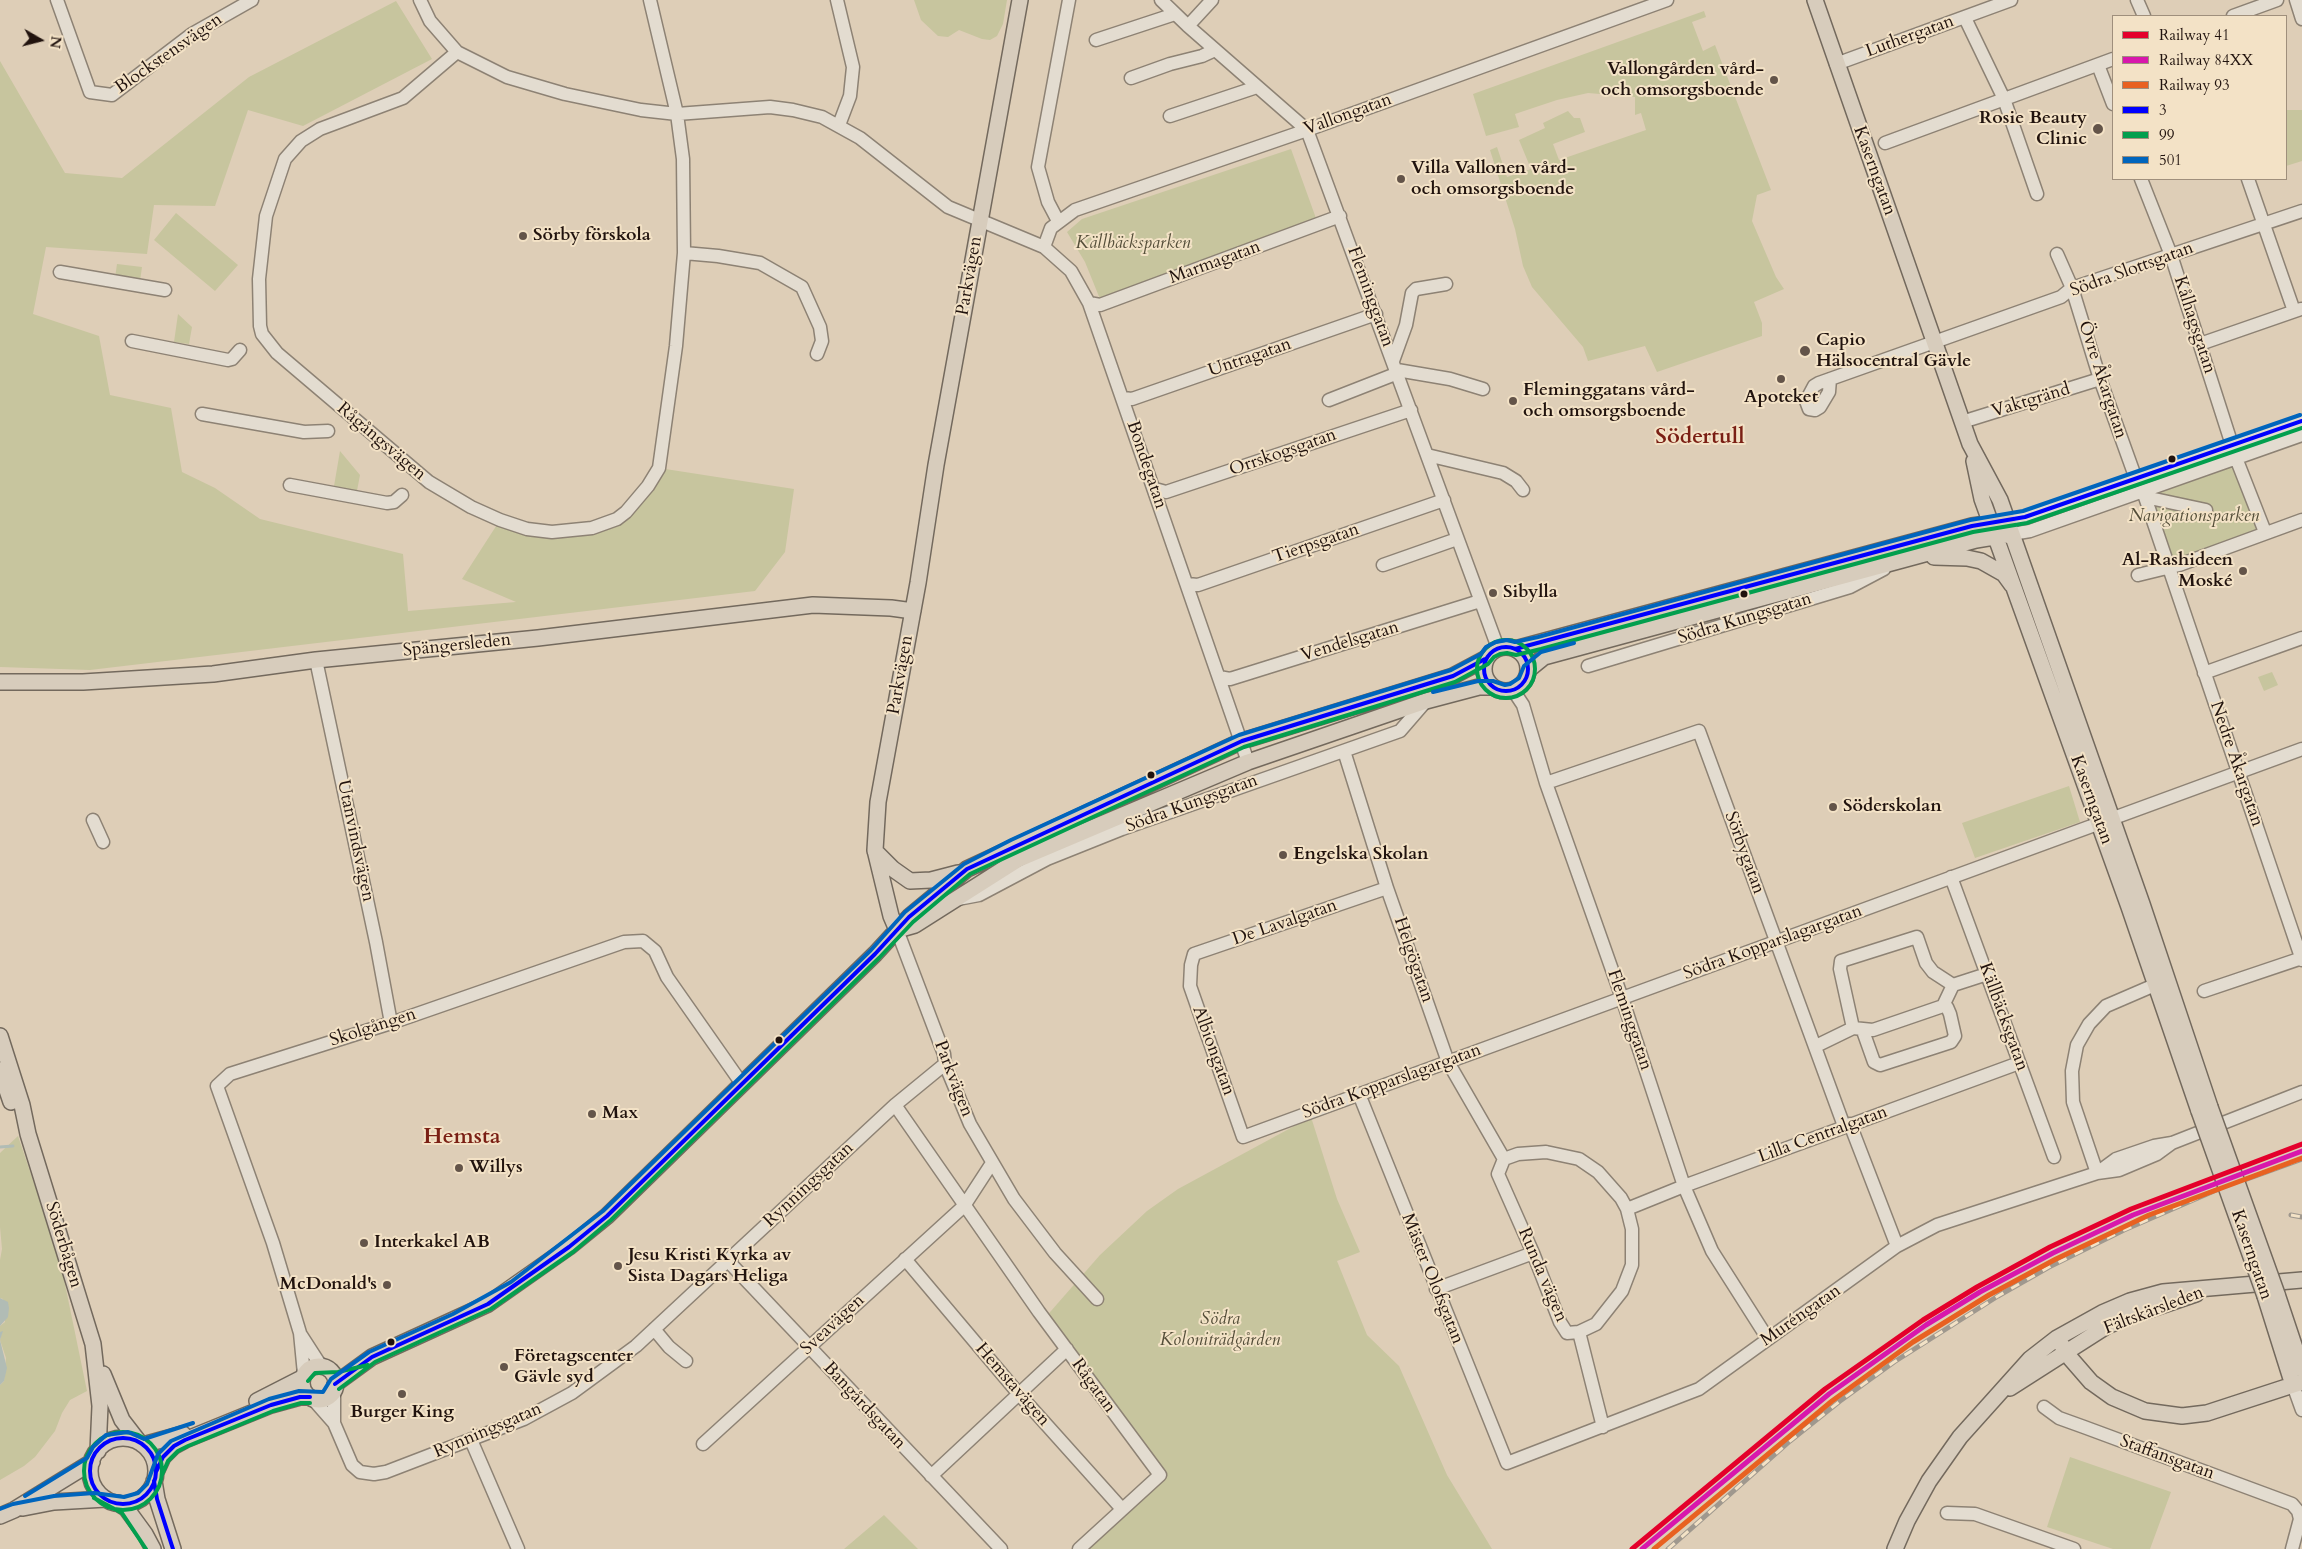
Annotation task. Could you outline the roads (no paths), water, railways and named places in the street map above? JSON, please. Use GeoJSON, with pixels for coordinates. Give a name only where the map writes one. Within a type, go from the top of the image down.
{"type":"FeatureCollection","features":[{"type":"Feature","properties":{"kind":"main road","name":"Parkvägen"},"geometry":{"type":"LineString","coordinates":[[897,930],[891,916],[875,850],[878,802],[913,611],[936,465],[1020,0]]}},
{"type":"Feature","properties":{"kind":"main road","name":"Kaserngatan"},"geometry":{"type":"LineString","coordinates":[[1814,0],[1970,444],[1982,499],[2105,821]]}},
{"type":"Feature","properties":{"kind":"main road","name":"Kaserngatan"},"geometry":{"type":"LineString","coordinates":[[1970,444],[2000,500],[2105,821],[2204,1109],[2271,1295],[2302,1369]]}},
{"type":"Feature","properties":{"kind":"main road","name":"Södra Kungsgatan"},"geometry":{"type":"LineString","coordinates":[[897,930],[909,917],[961,873],[1242,741],[1453,676],[1485,659],[1490,652],[1498,648],[1507,646],[1515,648],[1972,526],[1994,530]]}},
{"type":"Feature","properties":{"kind":"main road","name":"Södra Kungsgatan"},"geometry":{"type":"LineString","coordinates":[[897,930],[915,925],[1019,859],[1248,762],[1426,701],[1479,687],[1492,687],[1505,692],[1513,690],[1524,682],[1528,670],[1544,658],[1898,561],[1994,530],[2009,527]]}},
{"type":"Feature","properties":{"kind":"main road"},"geometry":{"type":"LineString","coordinates":[[1898,561],[1953,557],[1981,561],[2004,574],[2018,595]]}},
{"type":"Feature","properties":{"kind":"main road","name":"Spängersleden"},"geometry":{"type":"LineString","coordinates":[[0,682],[83,682],[213,674],[316,660],[538,638],[812,606],[891,608],[913,611]]}},
{"type":"Feature","properties":{"kind":"main road"},"geometry":{"type":"LineString","coordinates":[[1515,648],[1525,657],[1528,670]]}},
{"type":"Feature","properties":{"kind":"main road"},"geometry":{"type":"LineString","coordinates":[[1485,659],[1484,677],[1492,687]]}},
{"type":"Feature","properties":{"kind":"main road"},"geometry":{"type":"LineString","coordinates":[[875,850],[893,869],[910,881],[931,880],[961,873]]}},
{"type":"Feature","properties":{"kind":"main road"},"geometry":{"type":"LineString","coordinates":[[7,1513],[95,1456],[109,1441],[118,1438],[141,1443],[183,1434],[287,1387],[303,1376],[310,1368],[372,1357],[488,1304],[554,1258],[607,1216],[897,930]]}},
{"type":"Feature","properties":{"kind":"main road","name":"Söderbågen"},"geometry":{"type":"LineString","coordinates":[[0,1036],[22,1105],[28,1134],[76,1285],[95,1356],[122,1420],[141,1443]]}},
{"type":"Feature","properties":{"kind":"main road","name":"Söderbågen"},"geometry":{"type":"LineString","coordinates":[[0,1070],[14,1109],[28,1134]]}},
{"type":"Feature","properties":{"kind":"main road","name":"Fältskärsleden"},"geometry":{"type":"LineString","coordinates":[[2000,1393],[2030,1360],[2057,1338],[2102,1313],[2139,1298],[2185,1289],[2302,1280]]}},
{"type":"Feature","properties":{"kind":"main road","name":"Fältskärsleden"},"geometry":{"type":"LineString","coordinates":[[2000,1393],[2107,1326],[2218,1286]]}},
{"type":"Feature","properties":{"kind":"main road","name":"Kaserngatan"},"geometry":{"type":"LineString","coordinates":[[2271,1295],[2298,1384]]}},
{"type":"Feature","properties":{"kind":"main road"},"geometry":{"type":"LineString","coordinates":[[2057,1338],[2065,1351],[2101,1391],[2123,1403],[2158,1414],[2182,1416],[2208,1413],[2298,1384]]}},
{"type":"Feature","properties":{"kind":"main road","name":"Söderbågen"},"geometry":{"type":"LineString","coordinates":[[95,1356],[100,1406],[95,1456]]}},
{"type":"Feature","properties":{"kind":"main road"},"geometry":{"type":"LineString","coordinates":[[7,1513],[54,1502],[133,1502],[141,1498],[152,1487],[163,1457],[174,1446],[270,1405],[300,1397],[326,1398],[334,1387],[372,1357]]}},
{"type":"Feature","properties":{"kind":"main road"},"geometry":{"type":"LineString","coordinates":[[323,1367],[333,1374],[334,1387]]}},
{"type":"Feature","properties":{"kind":"main road"},"geometry":{"type":"LineString","coordinates":[[303,1376],[302,1387],[311,1398]]}},
{"type":"Feature","properties":{"kind":"main road"},"geometry":{"type":"LineString","coordinates":[[1895,1549],[1907,1521],[1929,1482],[1960,1437],[2000,1393]]}},
{"type":"Feature","properties":{"kind":"main road"},"geometry":{"type":"LineString","coordinates":[[141,1443],[153,1457],[157,1499],[173,1549]]}},
{"type":"Feature","properties":{"kind":"main road"},"geometry":{"type":"LineString","coordinates":[[95,1456],[90,1478],[94,1487],[112,1501],[126,1508],[145,1534],[153,1549]]}},
{"type":"Feature","properties":{"kind":"street","name":"Blockstensvägen"},"geometry":{"type":"LineString","coordinates":[[57,0],[90,92],[112,96],[192,34],[252,0]]}},
{"type":"Feature","properties":{"kind":"street"},"geometry":{"type":"LineString","coordinates":[[420,0],[430,21],[457,52]]}},
{"type":"Feature","properties":{"kind":"street","name":"Rågångsvägen"},"geometry":{"type":"LineString","coordinates":[[457,52],[403,98],[320,129],[301,141],[285,158],[266,216],[259,279],[260,326],[262,334],[277,353],[300,375],[428,482],[471,507],[500,520],[527,528],[552,532],[592,528],[607,523],[626,512],[648,486],[658,468],[676,346],[684,253],[683,159],[677,114],[650,0]]}},
{"type":"Feature","properties":{"kind":"street"},"geometry":{"type":"LineString","coordinates":[[837,0],[853,67],[850,96],[839,125]]}},
{"type":"Feature","properties":{"kind":"street"},"geometry":{"type":"LineString","coordinates":[[1058,221],[1048,202],[1038,167],[1069,0]]}},
{"type":"Feature","properties":{"kind":"street","name":"Fleminggatan"},"geometry":{"type":"LineString","coordinates":[[1161,0],[1307,130],[1498,648]]}},
{"type":"Feature","properties":{"kind":"street"},"geometry":{"type":"LineString","coordinates":[[1188,26],[1212,0]]}},
{"type":"Feature","properties":{"kind":"street","name":"Vallongatan"},"geometry":{"type":"LineString","coordinates":[[1044,246],[1051,228],[1075,210],[1307,130],[1667,0]]}},
{"type":"Feature","properties":{"kind":"street","name":"Luthergatan"},"geometry":{"type":"LineString","coordinates":[[1836,64],[1972,10],[2011,0]]}},
{"type":"Feature","properties":{"kind":"street"},"geometry":{"type":"LineString","coordinates":[[2138,0],[2144,15]]}},
{"type":"Feature","properties":{"kind":"street"},"geometry":{"type":"LineString","coordinates":[[2236,15],[2277,0]]}},
{"type":"Feature","properties":{"kind":"street"},"geometry":{"type":"LineString","coordinates":[[2296,0],[2302,19]]}},
{"type":"Feature","properties":{"kind":"street"},"geometry":{"type":"LineString","coordinates":[[1972,10],[2037,194]]}},
{"type":"Feature","properties":{"kind":"street"},"geometry":{"type":"LineString","coordinates":[[1096,40],[1175,14]]}},
{"type":"Feature","properties":{"kind":"street"},"geometry":{"type":"LineString","coordinates":[[1131,78],[1170,64],[1202,56],[1215,50]]}},
{"type":"Feature","properties":{"kind":"street","name":"Bondegatan"},"geometry":{"type":"LineString","coordinates":[[457,52],[507,77],[565,94],[641,110],[677,114],[770,107],[822,117],[860,138],[948,207],[1044,246],[1071,272],[1089,303],[1248,762]]}},
{"type":"Feature","properties":{"kind":"street"},"geometry":{"type":"LineString","coordinates":[[1885,143],[2112,60]]}},
{"type":"Feature","properties":{"kind":"street"},"geometry":{"type":"LineString","coordinates":[[2098,65],[2112,101]]}},
{"type":"Feature","properties":{"kind":"street"},"geometry":{"type":"LineString","coordinates":[[1170,116],[1257,87]]}},
{"type":"Feature","properties":{"kind":"street","name":"Kålhagsgatan"},"geometry":{"type":"LineString","coordinates":[[2141,180],[2171,255],[2232,445]]}},
{"type":"Feature","properties":{"kind":"street"},"geometry":{"type":"LineString","coordinates":[[2200,344],[2298,310],[2248,180]]}},
{"type":"Feature","properties":{"kind":"street","name":"Södra Slottsgatan"},"geometry":{"type":"LineString","coordinates":[[1935,342],[2061,297],[2072,288],[2302,211]]}},
{"type":"Feature","properties":{"kind":"street","name":"Marmagatan"},"geometry":{"type":"LineString","coordinates":[[1089,303],[1100,305],[1340,216]]}},
{"type":"Feature","properties":{"kind":"street"},"geometry":{"type":"LineString","coordinates":[[684,253],[760,263],[802,286],[820,327],[822,342],[817,354]]}},
{"type":"Feature","properties":{"kind":"street","name":"Övre Åkargatan"},"geometry":{"type":"LineString","coordinates":[[2057,254],[2072,288],[2100,380],[2136,479]]}},
{"type":"Feature","properties":{"kind":"street"},"geometry":{"type":"LineString","coordinates":[[60,272],[166,290]]}},
{"type":"Feature","properties":{"kind":"street"},"geometry":{"type":"LineString","coordinates":[[1396,368],[1412,293],[1416,289],[1446,284]]}},
{"type":"Feature","properties":{"kind":"street","name":"Untragatan"},"geometry":{"type":"LineString","coordinates":[[1123,398],[1132,399],[1376,314]]}},
{"type":"Feature","properties":{"kind":"street"},"geometry":{"type":"LineString","coordinates":[[132,341],[228,360],[232,360],[240,350]]}},
{"type":"Feature","properties":{"kind":"street"},"geometry":{"type":"LineString","coordinates":[[1830,379],[1935,342]]}},
{"type":"Feature","properties":{"kind":"street"},"geometry":{"type":"LineString","coordinates":[[1329,400],[1396,368],[1450,379],[1483,389]]}},
{"type":"Feature","properties":{"kind":"street","name":"Vaktgränd"},"geometry":{"type":"LineString","coordinates":[[1962,422],[2100,380]]}},
{"type":"Feature","properties":{"kind":"street","name":"Orrskogsgatan"},"geometry":{"type":"LineString","coordinates":[[1155,489],[1166,492],[1411,410]]}},
{"type":"Feature","properties":{"kind":"street"},"geometry":{"type":"LineString","coordinates":[[202,414],[304,432],[328,431]]}},
{"type":"Feature","properties":{"kind":"street","name":"Södra Kungsgatan"},"geometry":{"type":"LineString","coordinates":[[2009,527],[2030,515],[2302,421]]}},
{"type":"Feature","properties":{"kind":"street","name":"Södra Kungsgatan"},"geometry":{"type":"LineString","coordinates":[[2009,527],[2030,531],[2302,435]]}},
{"type":"Feature","properties":{"kind":"street"},"geometry":{"type":"LineString","coordinates":[[1427,455],[1503,472],[1516,481],[1523,490]]}},
{"type":"Feature","properties":{"kind":"street"},"geometry":{"type":"LineString","coordinates":[[2236,458],[2265,532]]}},
{"type":"Feature","properties":{"kind":"street"},"geometry":{"type":"LineString","coordinates":[[290,485],[387,504],[394,502],[402,495]]}},
{"type":"Feature","properties":{"kind":"street","name":"Nedre Åkargatan"},"geometry":{"type":"LineString","coordinates":[[2206,510],[2145,497],[2302,959]]}},
{"type":"Feature","properties":{"kind":"street","name":"Tierpsgatan"},"geometry":{"type":"LineString","coordinates":[[1187,584],[1198,585],[1444,500]]}},
{"type":"Feature","properties":{"kind":"street"},"geometry":{"type":"LineString","coordinates":[[2138,575],[2169,568],[2302,520]]}},
{"type":"Feature","properties":{"kind":"street"},"geometry":{"type":"LineString","coordinates":[[1383,564],[1457,539]]}},
{"type":"Feature","properties":{"kind":"street","name":"Södra Kungsgatan"},"geometry":{"type":"LineString","coordinates":[[1588,666],[1850,587],[1898,561]]}},
{"type":"Feature","properties":{"kind":"street","name":"Vendelsgatan"},"geometry":{"type":"LineString","coordinates":[[1219,677],[1230,679],[1480,601]]}},
{"type":"Feature","properties":{"kind":"street"},"geometry":{"type":"LineString","coordinates":[[2204,673],[2302,638]]}},
{"type":"Feature","properties":{"kind":"street","name":"Utanvindsvägen"},"geometry":{"type":"LineString","coordinates":[[316,660],[376,942],[391,1023]]}},
{"type":"Feature","properties":{"kind":"street","name":"Fleminggatan"},"geometry":{"type":"LineString","coordinates":[[1513,690],[1523,705],[1546,783],[1622,998],[1684,1186],[1712,1251],[1768,1339]]}},
{"type":"Feature","properties":{"kind":"street","name":"Södra Kungsgatan"},"geometry":{"type":"LineString","coordinates":[[951,901],[979,895],[1047,859],[1122,829],[1400,730],[1426,701]]}},
{"type":"Feature","properties":{"kind":"street","name":"Sörbygatan"},"geometry":{"type":"LineString","coordinates":[[1546,783],[1699,731],[1776,942],[1896,1246]]}},
{"type":"Feature","properties":{"kind":"street","name":"Södra Kopparslagargatan"},"geometry":{"type":"LineString","coordinates":[[1243,1137],[2302,749]]}},
{"type":"Feature","properties":{"kind":"street","name":"Helgögatan"},"geometry":{"type":"LineString","coordinates":[[1344,751],[1388,888],[1448,1062],[1504,1159]]}},
{"type":"Feature","properties":{"kind":"street"},"geometry":{"type":"LineString","coordinates":[[93,820],[103,842]]}},
{"type":"Feature","properties":{"kind":"street","name":"Källbäcksgatan"},"geometry":{"type":"LineString","coordinates":[[1951,878],[2054,1157]]}},
{"type":"Feature","properties":{"kind":"street","name":"De Lavalgatan"},"geometry":{"type":"LineString","coordinates":[[1190,965],[1194,954],[1388,888]]}},
{"type":"Feature","properties":{"kind":"street","name":"Parkvägen"},"geometry":{"type":"LineString","coordinates":[[897,930],[944,1054],[945,1064],[970,1124],[1014,1199],[1038,1231],[1097,1299]]}},
{"type":"Feature","properties":{"kind":"street"},"geometry":{"type":"LineString","coordinates":[[1943,1006],[1947,1007],[1954,1028],[1955,1036],[1951,1042],[1880,1066],[1874,1062],[1858,1029],[1840,969],[1841,962],[1917,937],[1926,963],[1933,972],[1953,985]]}},
{"type":"Feature","properties":{"kind":"street","name":"Skolgången"},"geometry":{"type":"LineString","coordinates":[[303,1376],[300,1333],[273,1243],[217,1086],[230,1074],[391,1023],[624,942],[643,941],[655,951],[667,977],[742,1084]]}},
{"type":"Feature","properties":{"kind":"street"},"geometry":{"type":"LineString","coordinates":[[2204,991],[2302,959]]}},
{"type":"Feature","properties":{"kind":"street","name":"Albiongatan"},"geometry":{"type":"LineString","coordinates":[[1190,965],[1190,986],[1243,1137]]}},
{"type":"Feature","properties":{"kind":"street"},"geometry":{"type":"LineString","coordinates":[[1816,1046],[1858,1029],[1874,1030],[1943,1006],[1953,985],[1987,974]]}},
{"type":"Feature","properties":{"kind":"street"},"geometry":{"type":"LineString","coordinates":[[2097,1173],[2073,1102],[2072,1072],[2077,1045],[2089,1024],[2106,1006],[2161,982]]}},
{"type":"Feature","properties":{"kind":"street","name":"Lilla Centralgatan"},"geometry":{"type":"LineString","coordinates":[[1627,1209],[1847,1125],[2019,1063]]}},
{"type":"Feature","properties":{"kind":"street","name":"Rynningsgatan"},"geometry":{"type":"LineString","coordinates":[[334,1423],[352,1465],[360,1472],[374,1474],[386,1472],[524,1419],[572,1393],[636,1346],[895,1105],[945,1064]]}},
{"type":"Feature","properties":{"kind":"street","name":"Muréngatan"},"geometry":{"type":"LineString","coordinates":[[1507,1463],[1699,1389],[1896,1246],[1937,1225],[2097,1173],[2116,1159],[2154,1146],[2172,1143],[2302,1092]]}},
{"type":"Feature","properties":{"kind":"street","name":"Mäster Olofsgatan"},"geometry":{"type":"LineString","coordinates":[[1359,1094],[1507,1463]]}},
{"type":"Feature","properties":{"kind":"street","name":"Rågatan"},"geometry":{"type":"LineString","coordinates":[[895,1105],[964,1206],[1160,1474],[1079,1549]]}},
{"type":"Feature","properties":{"kind":"street","name":"Runda vägen"},"geometry":{"type":"LineString","coordinates":[[1546,1152],[1579,1159],[1598,1172],[1610,1184],[1627,1209],[1632,1229],[1632,1264],[1622,1291],[1596,1324],[1579,1332],[1567,1333],[1560,1322],[1533,1253],[1498,1174],[1504,1159],[1518,1154],[1546,1152]]}},
{"type":"Feature","properties":{"kind":"street"},"geometry":{"type":"LineString","coordinates":[[964,1206],[992,1163]]}},
{"type":"Feature","properties":{"kind":"street","name":"Sveavägen"},"geometry":{"type":"LineString","coordinates":[[703,1444],[964,1206]]}},
{"type":"Feature","properties":{"kind":"street"},"geometry":{"type":"LineString","coordinates":[[1436,1289],[1533,1253]]}},
{"type":"Feature","properties":{"kind":"street","name":"Hemstavägen"},"geometry":{"type":"LineString","coordinates":[[904,1259],[1018,1393],[1122,1509]]}},
{"type":"Feature","properties":{"kind":"street","name":"Bangårdsgatan"},"geometry":{"type":"LineString","coordinates":[[728,1262],[1001,1549]]}},
{"type":"Feature","properties":{"kind":"street"},"geometry":{"type":"LineString","coordinates":[[654,1329],[669,1347],[686,1361]]}},
{"type":"Feature","properties":{"kind":"street"},"geometry":{"type":"LineString","coordinates":[[1579,1332],[1603,1426]]}},
{"type":"Feature","properties":{"kind":"street","name":"Skolgången"},"geometry":{"type":"LineString","coordinates":[[300,1333],[323,1367]]}},
{"type":"Feature","properties":{"kind":"street"},"geometry":{"type":"LineString","coordinates":[[931,1476],[1067,1349]]}},
{"type":"Feature","properties":{"kind":"street","name":"Kaserngatan"},"geometry":{"type":"LineString","coordinates":[[2298,1384],[2302,1410]]}},
{"type":"Feature","properties":{"kind":"street"},"geometry":{"type":"LineString","coordinates":[[334,1387],[334,1423]]}},
{"type":"Feature","properties":{"kind":"street"},"geometry":{"type":"LineString","coordinates":[[311,1398],[334,1423]]}},
{"type":"Feature","properties":{"kind":"street","name":"Staffansgatan"},"geometry":{"type":"LineString","coordinates":[[2044,1407],[2059,1418],[2084,1428],[2292,1504],[2298,1511],[2300,1519],[2292,1549]]}},
{"type":"Feature","properties":{"kind":"street"},"geometry":{"type":"LineString","coordinates":[[471,1440],[518,1549]]}},
{"type":"Feature","properties":{"kind":"street"},"geometry":{"type":"LineString","coordinates":[[1947,1513],[1975,1514],[2074,1549]]}},
{"type":"Feature","properties":{"kind":"waterway"},"geometry":{"type":"LineString","coordinates":[[0,1147],[13,1146]]}},
{"type":"Feature","properties":{"kind":"railway"},"geometry":{"type":"LineString","coordinates":[[1668,1549],[1790,1441],[1840,1401],[1894,1362],[1998,1296],[2049,1267],[2124,1230],[2214,1191],[2302,1159]]}},
{"type":"Feature","properties":{"kind":"railway"},"geometry":{"type":"LineString","coordinates":[[2291,1215],[2302,1217]]}},
{"type":"Feature","properties":{"kind":"rail line","name":"41"},"geometry":{"type":"LineString","coordinates":[[1632,1549],[1825,1389],[1923,1320],[1977,1287],[2050,1247],[2131,1209],[2302,1144]]}},
{"type":"Feature","properties":{"kind":"rail line","name":"84XX"},"geometry":{"type":"LineString","coordinates":[[1642,1549],[1829,1394],[1926,1325],[1980,1292],[2053,1253],[2133,1215],[2302,1151]]}},
{"type":"Feature","properties":{"kind":"rail line","name":"93"},"geometry":{"type":"LineString","coordinates":[[1654,1549],[1832,1401],[1913,1342],[1989,1295],[2056,1259],[2149,1215],[2302,1158]]}},
{"type":"Feature","properties":{"kind":"place","name":"Vallongården vård- och omsorgsboende"},"geometry":{"type":"Point","coordinates":[1774,80]}},
{"type":"Feature","properties":{"kind":"place","name":"Rosie Beauty Clinic"},"geometry":{"type":"Point","coordinates":[2098,129]}},
{"type":"Feature","properties":{"kind":"place","name":"Villa Vallonen vård- och omsorgsboende"},"geometry":{"type":"Point","coordinates":[1401,179]}},
{"type":"Feature","properties":{"kind":"place","name":"Sörby förskola"},"geometry":{"type":"Point","coordinates":[523,236]}},
{"type":"Feature","properties":{"kind":"place","name":"Capio Hälsocentral Gävle"},"geometry":{"type":"Point","coordinates":[1805,351]}},
{"type":"Feature","properties":{"kind":"place","name":"Apoteket"},"geometry":{"type":"Point","coordinates":[1781,379]}},
{"type":"Feature","properties":{"kind":"place","name":"Fleminggatans vård- och omsorgsboende"},"geometry":{"type":"Point","coordinates":[1513,401]}},
{"type":"Feature","properties":{"kind":"place","name":"Al-Rashideen Moské"},"geometry":{"type":"Point","coordinates":[2243,571]}},
{"type":"Feature","properties":{"kind":"place","name":"Sibylla"},"geometry":{"type":"Point","coordinates":[1493,593]}},
{"type":"Feature","properties":{"kind":"place","name":"Söderskolan"},"geometry":{"type":"Point","coordinates":[1833,807]}},
{"type":"Feature","properties":{"kind":"place","name":"Engelska Skolan"},"geometry":{"type":"Point","coordinates":[1283,855]}},
{"type":"Feature","properties":{"kind":"place","name":"Max"},"geometry":{"type":"Point","coordinates":[592,1114]}},
{"type":"Feature","properties":{"kind":"place","name":"Willys"},"geometry":{"type":"Point","coordinates":[459,1168]}},
{"type":"Feature","properties":{"kind":"place","name":"Interkakel AB"},"geometry":{"type":"Point","coordinates":[364,1243]}},
{"type":"Feature","properties":{"kind":"place","name":"Jesu Kristi Kyrka av Sista Dagars Heliga"},"geometry":{"type":"Point","coordinates":[618,1266]}},
{"type":"Feature","properties":{"kind":"place","name":"McDonald's"},"geometry":{"type":"Point","coordinates":[387,1285]}},
{"type":"Feature","properties":{"kind":"place","name":"Företagscenter Gävle syd"},"geometry":{"type":"Point","coordinates":[504,1367]}},
{"type":"Feature","properties":{"kind":"place","name":"Burger King"},"geometry":{"type":"Point","coordinates":[402,1394]}},
{"type":"Feature","properties":{"kind":"district","name":"Södertull"},"geometry":{"type":"Point","coordinates":[1700,438]}},
{"type":"Feature","properties":{"kind":"district","name":"Hemsta"},"geometry":{"type":"Point","coordinates":[462,1138]}},
{"type":"Feature","properties":{"kind":"park label","name":"Källbäcksparken"},"geometry":{"type":"Point","coordinates":[1133,244]}},
{"type":"Feature","properties":{"kind":"park label","name":"Navigationsparken"},"geometry":{"type":"Point","coordinates":[2194,517]}},
{"type":"Feature","properties":{"kind":"park label","name":"Södra Koloniträdgården"},"geometry":{"type":"Point","coordinates":[1220,1330]}}]}
